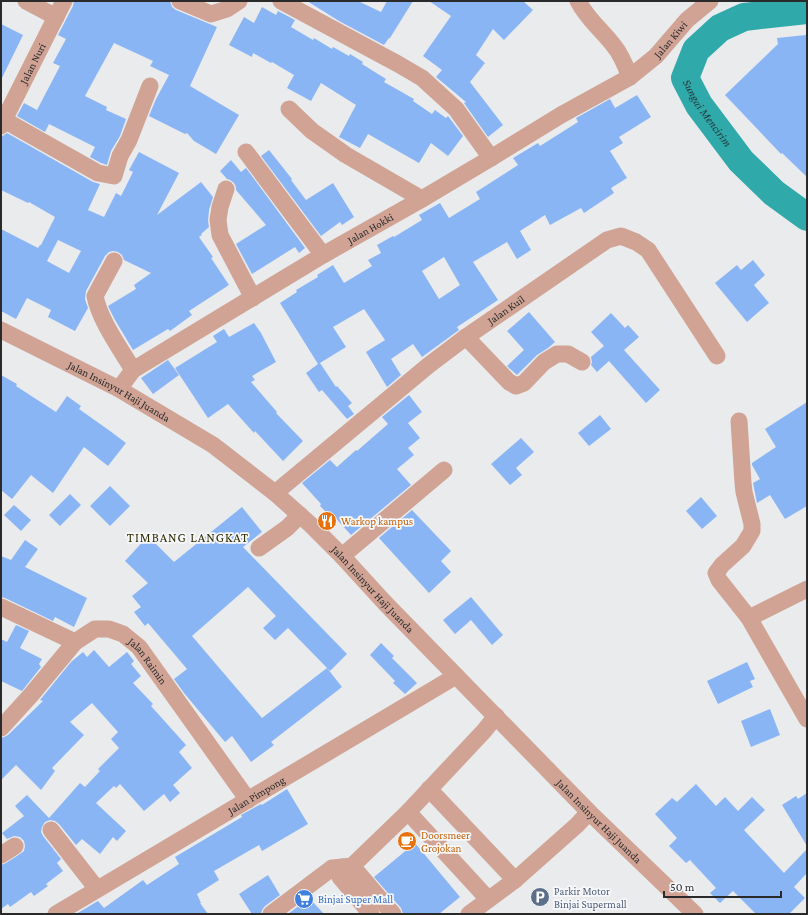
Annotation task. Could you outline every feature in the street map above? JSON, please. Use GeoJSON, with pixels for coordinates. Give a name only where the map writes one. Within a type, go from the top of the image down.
{"type":"FeatureCollection","features":[{"type":"Feature","properties":{"kind":"street"},"geometry":{"type":"LineString","coordinates":[[26,1],[56,17]]}},
{"type":"Feature","properties":{"kind":"street","name":"Jalan Nuri"},"geometry":{"type":"LineString","coordinates":[[2,123],[64,1]]}},
{"type":"Feature","properties":{"kind":"street"},"geometry":{"type":"LineString","coordinates":[[180,1],[211,14],[227,9],[239,1]]}},
{"type":"Feature","properties":{"kind":"street"},"geometry":{"type":"LineString","coordinates":[[281,1],[422,78],[456,109],[491,158]]}},
{"type":"Feature","properties":{"kind":"street"},"geometry":{"type":"LineString","coordinates":[[578,1],[588,17],[615,47],[630,77]]}},
{"type":"Feature","properties":{"kind":"street","name":"Jalan Kiwi"},"geometry":{"type":"LineString","coordinates":[[630,77],[656,56],[687,20],[710,1]]}},
{"type":"Feature","properties":{"kind":"street","name":"Jalan Hokki"},"geometry":{"type":"LineString","coordinates":[[119,389],[133,370],[322,255],[422,199],[561,115],[630,77]]}},
{"type":"Feature","properties":{"kind":"street"},"geometry":{"type":"LineString","coordinates":[[2,123],[98,172],[114,176],[120,156],[130,140],[150,86]]}},
{"type":"Feature","properties":{"kind":"street"},"geometry":{"type":"LineString","coordinates":[[289,109],[312,131],[346,156],[422,199]]}},
{"type":"Feature","properties":{"kind":"street"},"geometry":{"type":"LineString","coordinates":[[246,152],[322,255]]}},
{"type":"Feature","properties":{"kind":"street"},"geometry":{"type":"LineString","coordinates":[[226,189],[220,207],[218,220],[220,235],[253,298]]}},
{"type":"Feature","properties":{"kind":"street","name":"Jalan Kuil"},"geometry":{"type":"LineString","coordinates":[[275,493],[429,365],[607,240],[621,236],[636,242],[648,250],[717,356]]}},
{"type":"Feature","properties":{"kind":"street"},"geometry":{"type":"LineString","coordinates":[[114,261],[95,296],[97,307],[133,370]]}},
{"type":"Feature","properties":{"kind":"street","name":"Jalan Insinyur Haji Juanda"},"geometry":{"type":"LineString","coordinates":[[1,330],[119,389],[213,445],[275,493],[342,556],[385,603],[589,812],[695,914]]}},
{"type":"Feature","properties":{"kind":"street"},"geometry":{"type":"LineString","coordinates":[[466,338],[509,382],[516,386],[524,383],[544,362],[557,354],[568,354],[582,362]]}},
{"type":"Feature","properties":{"kind":"street"},"geometry":{"type":"LineString","coordinates":[[739,421],[744,492],[752,524],[752,531],[743,546],[722,565],[716,573],[719,580],[750,618],[806,716]]}},
{"type":"Feature","properties":{"kind":"street"},"geometry":{"type":"LineString","coordinates":[[342,556],[444,470]]}},
{"type":"Feature","properties":{"kind":"street"},"geometry":{"type":"LineString","coordinates":[[259,548],[287,528],[300,515]]}},
{"type":"Feature","properties":{"kind":"street"},"geometry":{"type":"LineString","coordinates":[[750,618],[807,589]]}},
{"type":"Feature","properties":{"kind":"street"},"geometry":{"type":"LineString","coordinates":[[1,607],[75,642]]}},
{"type":"Feature","properties":{"kind":"street","name":"Jalan Raimin"},"geometry":{"type":"LineString","coordinates":[[1,728],[31,696],[75,642],[95,629],[110,629],[123,634],[139,647],[248,800]]}},
{"type":"Feature","properties":{"kind":"street","name":"Jalan Pimpong"},"geometry":{"type":"LineString","coordinates":[[56,914],[456,676]]}},
{"type":"Feature","properties":{"kind":"street"},"geometry":{"type":"LineString","coordinates":[[371,914],[340,877],[340,872],[408,812],[484,731],[496,716]]}},
{"type":"Feature","properties":{"kind":"street"},"geometry":{"type":"LineString","coordinates":[[429,789],[515,880]]}},
{"type":"Feature","properties":{"kind":"street"},"geometry":{"type":"LineString","coordinates":[[408,812],[488,899]]}},
{"type":"Feature","properties":{"kind":"street"},"geometry":{"type":"LineString","coordinates":[[469,914],[515,880],[577,825],[589,812]]}},
{"type":"Feature","properties":{"kind":"street"},"geometry":{"type":"LineString","coordinates":[[51,830],[97,889]]}},
{"type":"Feature","properties":{"kind":"street"},"geometry":{"type":"LineString","coordinates":[[271,914],[332,868],[347,866]]}},
{"type":"Feature","properties":{"kind":"street"},"geometry":{"type":"LineString","coordinates":[[347,866],[393,914]]}},
{"type":"Feature","properties":{"kind":"building"},"geometry":{"type":"Polygon","coordinates":[[[74,1],[170,1],[172,7],[176,10],[217,27],[190,86],[239,115],[216,154],[194,141],[187,133],[185,134],[149,116],[169,75],[150,66],[153,61],[114,43],[85,96],[107,107],[106,110],[126,119],[120,136],[111,151],[107,165],[90,157],[95,147],[49,124],[45,132],[17,116],[24,103],[37,110],[60,66],[53,63],[66,39],[58,35],[73,6],[74,1]]]}},
{"type":"Feature","properties":{"kind":"building"},"geometry":{"type":"Polygon","coordinates":[[[307,1],[358,1],[381,12],[387,1],[413,1],[384,45],[339,21],[307,1]]]}},
{"type":"Feature","properties":{"kind":"building"},"geometry":{"type":"Polygon","coordinates":[[[429,1],[523,1],[533,10],[504,40],[493,29],[476,55],[485,63],[470,82],[503,125],[488,137],[464,103],[466,102],[436,77],[442,70],[423,56],[451,16],[429,1]]]}},
{"type":"Feature","properties":{"kind":"building"},"geometry":{"type":"Polygon","coordinates":[[[262,7],[276,15],[278,11],[295,20],[291,27],[313,40],[314,38],[332,49],[333,47],[349,56],[350,54],[363,62],[362,64],[386,79],[384,82],[414,99],[413,101],[432,114],[435,110],[446,118],[448,116],[463,136],[448,156],[431,143],[419,163],[368,134],[360,148],[339,137],[356,105],[321,83],[311,101],[287,88],[294,75],[253,53],[252,57],[229,45],[244,17],[254,23],[262,7]]]}},
{"type":"Feature","properties":{"kind":"building"},"geometry":{"type":"Polygon","coordinates":[[[1,24],[23,35],[1,80],[1,24]]]}},
{"type":"Feature","properties":{"kind":"building"},"geometry":{"type":"Polygon","coordinates":[[[806,35],[807,177],[782,153],[781,154],[725,95],[778,44],[777,38],[806,35]]]}},
{"type":"Feature","properties":{"kind":"building"},"geometry":{"type":"Polygon","coordinates":[[[637,95],[651,117],[619,137],[623,143],[610,151],[627,178],[611,188],[614,193],[584,213],[581,208],[550,225],[545,215],[520,231],[531,250],[517,259],[507,242],[473,262],[498,300],[457,327],[459,330],[422,357],[413,344],[391,359],[401,375],[387,387],[366,352],[385,340],[364,309],[333,327],[346,347],[320,363],[336,387],[337,386],[352,403],[348,406],[354,414],[347,419],[322,390],[319,392],[306,373],[318,364],[280,303],[297,292],[296,290],[318,277],[317,275],[333,265],[344,283],[372,266],[368,260],[381,253],[377,245],[393,236],[394,237],[422,220],[419,215],[440,203],[449,218],[480,199],[476,192],[518,165],[513,158],[538,143],[540,146],[578,122],[576,118],[610,99],[615,108],[637,95]],[[444,257],[422,271],[439,299],[460,285],[444,257]]]}},
{"type":"Feature","properties":{"kind":"building"},"geometry":{"type":"Polygon","coordinates":[[[7,133],[93,182],[100,184],[88,210],[104,217],[116,193],[121,196],[133,172],[129,170],[139,152],[179,173],[157,215],[201,182],[213,197],[209,210],[209,227],[199,237],[213,257],[211,258],[229,285],[189,311],[192,315],[170,331],[168,329],[133,350],[108,306],[136,289],[134,285],[151,273],[124,260],[122,255],[118,252],[109,252],[105,256],[86,291],[85,299],[88,308],[75,331],[48,317],[51,310],[27,298],[16,319],[1,311],[1,229],[38,248],[55,217],[29,202],[28,203],[1,190],[1,137],[7,133]],[[58,240],[47,261],[69,273],[81,251],[58,240]]]}},
{"type":"Feature","properties":{"kind":"building"},"geometry":{"type":"Polygon","coordinates":[[[269,150],[292,179],[291,180],[306,200],[333,183],[354,217],[342,225],[340,222],[321,236],[261,156],[269,150]]]}},
{"type":"Feature","properties":{"kind":"building"},"geometry":{"type":"Polygon","coordinates":[[[231,160],[241,172],[246,168],[305,248],[299,253],[295,247],[252,274],[236,244],[266,225],[236,190],[234,183],[227,179],[220,171],[231,160]]]}},
{"type":"Feature","properties":{"kind":"building"},"geometry":{"type":"Polygon","coordinates":[[[753,260],[765,275],[754,285],[769,303],[747,322],[715,283],[737,265],[741,270],[753,260]]]}},
{"type":"Feature","properties":{"kind":"building"},"geometry":{"type":"Polygon","coordinates":[[[529,312],[555,342],[537,355],[517,375],[507,366],[524,350],[507,331],[529,312]]]}},
{"type":"Feature","properties":{"kind":"building"},"geometry":{"type":"Polygon","coordinates":[[[611,313],[625,328],[628,325],[639,337],[624,350],[660,390],[646,403],[609,361],[597,372],[591,365],[591,357],[604,346],[591,332],[611,313]]]}},
{"type":"Feature","properties":{"kind":"building"},"geometry":{"type":"Polygon","coordinates":[[[254,323],[276,362],[252,376],[255,380],[251,382],[277,412],[276,413],[303,441],[283,461],[255,431],[254,433],[228,404],[208,418],[175,368],[217,342],[213,336],[224,329],[229,337],[254,323]]]}},
{"type":"Feature","properties":{"kind":"building"},"geometry":{"type":"Polygon","coordinates":[[[168,360],[179,375],[153,394],[141,378],[168,360]]]}},
{"type":"Feature","properties":{"kind":"building"},"geometry":{"type":"Polygon","coordinates":[[[1,375],[17,384],[16,386],[56,412],[67,396],[81,406],[79,409],[126,443],[108,466],[84,447],[53,493],[31,475],[12,499],[1,490],[1,375]]]}},
{"type":"Feature","properties":{"kind":"building"},"geometry":{"type":"Polygon","coordinates":[[[409,395],[422,412],[408,423],[420,438],[408,448],[414,455],[397,469],[411,485],[351,535],[331,513],[329,515],[320,506],[321,504],[302,483],[330,460],[337,467],[356,450],[357,451],[388,424],[382,417],[409,395]]]}},
{"type":"Feature","properties":{"kind":"building"},"geometry":{"type":"Polygon","coordinates":[[[807,402],[807,506],[785,519],[770,495],[757,503],[753,483],[760,479],[752,463],[776,447],[765,429],[807,402]]]}},
{"type":"Feature","properties":{"kind":"building"},"geometry":{"type":"Polygon","coordinates":[[[600,415],[611,429],[589,446],[578,433],[600,415]]]}},
{"type":"Feature","properties":{"kind":"building"},"geometry":{"type":"Polygon","coordinates":[[[521,438],[534,452],[516,468],[522,475],[510,485],[491,464],[521,438]]]}},
{"type":"Feature","properties":{"kind":"building"},"geometry":{"type":"Polygon","coordinates":[[[110,486],[130,506],[110,526],[90,506],[110,486]]]}},
{"type":"Feature","properties":{"kind":"building"},"geometry":{"type":"Polygon","coordinates":[[[70,494],[81,505],[60,526],[49,515],[70,494]]]}},
{"type":"Feature","properties":{"kind":"building"},"geometry":{"type":"Polygon","coordinates":[[[701,497],[717,516],[702,529],[686,511],[701,497]]]}},
{"type":"Feature","properties":{"kind":"building"},"geometry":{"type":"Polygon","coordinates":[[[14,505],[31,520],[21,531],[4,515],[14,505]]]}},
{"type":"Feature","properties":{"kind":"building"},"geometry":{"type":"Polygon","coordinates":[[[242,507],[262,532],[243,547],[347,654],[330,671],[288,628],[275,640],[263,628],[276,616],[248,587],[192,636],[262,718],[327,668],[342,687],[271,742],[274,745],[251,762],[232,736],[225,742],[174,679],[187,669],[148,623],[145,626],[134,612],[141,607],[132,596],[148,583],[125,561],[148,536],[174,562],[242,507]]]}},
{"type":"Feature","properties":{"kind":"building"},"geometry":{"type":"Polygon","coordinates":[[[412,510],[451,551],[441,561],[451,572],[429,593],[379,538],[412,510]]]}},
{"type":"Feature","properties":{"kind":"building"},"geometry":{"type":"Polygon","coordinates":[[[25,540],[38,549],[25,567],[87,598],[74,627],[55,617],[53,621],[1,597],[1,556],[11,560],[25,540]]]}},
{"type":"Feature","properties":{"kind":"building"},"geometry":{"type":"Polygon","coordinates":[[[471,597],[503,635],[492,645],[471,620],[455,634],[443,620],[471,597]]]}},
{"type":"Feature","properties":{"kind":"building"},"geometry":{"type":"Polygon","coordinates":[[[16,625],[29,631],[20,648],[42,659],[39,664],[41,667],[22,691],[1,681],[1,639],[7,642],[16,625]]]}},
{"type":"Feature","properties":{"kind":"building"},"geometry":{"type":"Polygon","coordinates":[[[381,643],[394,656],[392,658],[417,683],[405,694],[393,683],[395,681],[370,655],[381,643]]]}},
{"type":"Feature","properties":{"kind":"building"},"geometry":{"type":"Polygon","coordinates":[[[94,650],[109,667],[127,652],[134,661],[131,664],[141,676],[133,683],[153,704],[151,706],[186,745],[179,752],[192,768],[173,785],[180,793],[170,802],[164,794],[144,811],[120,784],[116,788],[114,786],[96,803],[126,831],[117,841],[113,837],[100,854],[82,839],[76,845],[55,821],[50,820],[45,822],[41,832],[61,859],[57,863],[63,871],[46,884],[48,886],[34,896],[31,892],[10,907],[8,904],[1,909],[1,865],[24,851],[25,846],[24,841],[20,837],[14,836],[7,839],[2,833],[24,816],[15,806],[27,795],[49,818],[80,783],[85,787],[100,771],[98,769],[119,748],[111,739],[118,732],[92,703],[70,722],[84,735],[52,768],[55,771],[41,790],[16,765],[1,780],[1,738],[8,735],[43,701],[40,700],[71,662],[83,652],[87,657],[94,650]]]}},
{"type":"Feature","properties":{"kind":"building"},"geometry":{"type":"Polygon","coordinates":[[[747,662],[755,679],[750,681],[753,687],[718,704],[707,681],[747,662]]]}},
{"type":"Feature","properties":{"kind":"building"},"geometry":{"type":"Polygon","coordinates":[[[770,709],[780,735],[751,747],[741,721],[770,709]]]}},
{"type":"Feature","properties":{"kind":"building"},"geometry":{"type":"Polygon","coordinates":[[[696,784],[716,806],[725,797],[738,811],[752,797],[765,810],[744,830],[784,873],[807,849],[807,873],[794,887],[805,898],[789,914],[756,914],[733,891],[720,903],[710,893],[716,888],[690,860],[686,863],[669,846],[677,838],[655,814],[672,798],[677,802],[696,784]]]}},
{"type":"Feature","properties":{"kind":"building"},"geometry":{"type":"Polygon","coordinates":[[[287,789],[308,824],[262,851],[259,845],[214,871],[219,880],[197,894],[200,903],[208,914],[76,914],[98,901],[104,908],[143,880],[147,885],[179,864],[175,857],[242,817],[241,815],[261,804],[262,805],[287,789]]]}},
{"type":"Feature","properties":{"kind":"building"},"geometry":{"type":"Polygon","coordinates":[[[807,793],[807,846],[782,805],[796,796],[798,799],[807,793]]]}},
{"type":"Feature","properties":{"kind":"building"},"geometry":{"type":"Polygon","coordinates":[[[415,843],[460,897],[439,914],[403,914],[401,908],[374,877],[415,843]]]}},
{"type":"Feature","properties":{"kind":"building"},"geometry":{"type":"Polygon","coordinates":[[[268,875],[280,895],[265,906],[261,914],[252,914],[239,894],[268,875]]]}},
{"type":"Feature","properties":{"kind":"building"},"geometry":{"type":"Polygon","coordinates":[[[309,898],[324,914],[288,914],[309,898]]]}},
{"type":"Feature","properties":{"kind":"waterway","name":"Sungai Mencirim"},"geometry":{"type":"LineString","coordinates":[[807,10],[744,17],[720,28],[696,50],[685,78],[699,105],[741,161],[774,193],[807,217]]}},
{"type":"Feature","properties":{"kind":"place","name":"Warkop kampus"},"geometry":{"type":"Point","coordinates":[327,521]}},
{"type":"Feature","properties":{"kind":"place","name":"Doorsmeer Grojokan"},"geometry":{"type":"Point","coordinates":[407,841]}},
{"type":"Feature","properties":{"kind":"place","name":"Parkir Motor Binjai Supermall"},"geometry":{"type":"Point","coordinates":[540,897]}},
{"type":"Feature","properties":{"kind":"place","name":"Binjai Super Mall"},"geometry":{"type":"Point","coordinates":[304,899]}},
{"type":"Feature","properties":{"kind":"district","name":"TIMBANG LANGKAT"},"geometry":{"type":"Point","coordinates":[188,537]}}]}
